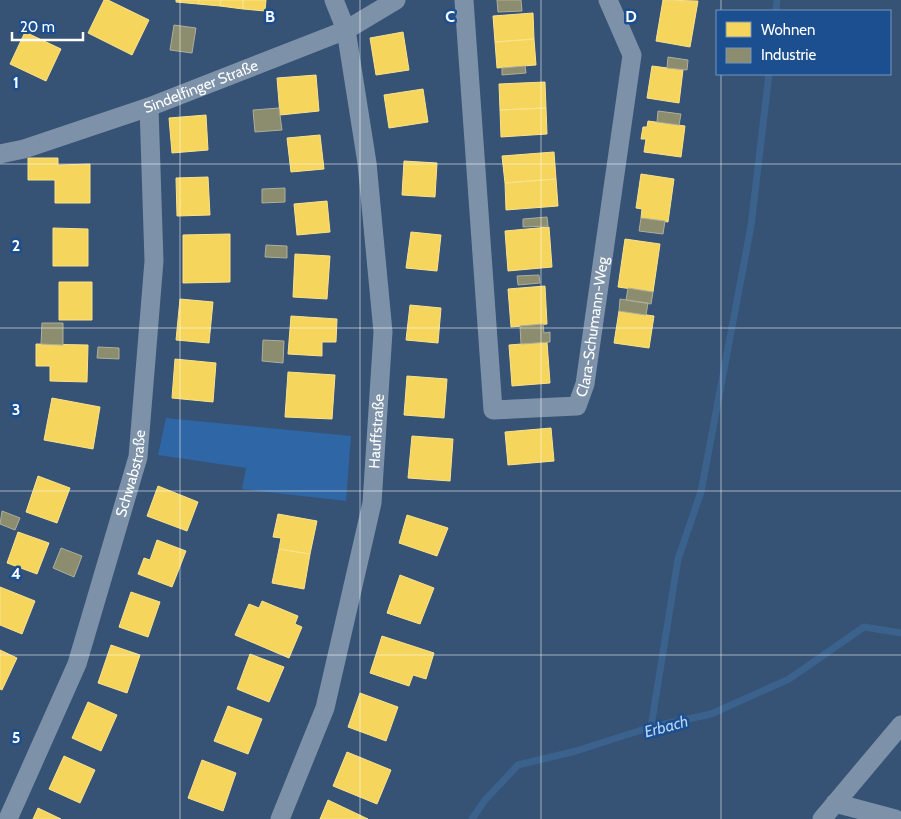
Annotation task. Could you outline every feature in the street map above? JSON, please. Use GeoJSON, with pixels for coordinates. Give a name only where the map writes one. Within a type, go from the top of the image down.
{"type":"FeatureCollection","features":[{"type":"Feature","properties":{"kind":"street","name":"Hauffstraße"},"geometry":{"type":"LineString","coordinates":[[280,819],[326,708],[372,502],[382,332],[367,163],[346,30],[334,0]]}},
{"type":"Feature","properties":{"kind":"street","name":"Sindelfinger Straße"},"geometry":{"type":"LineString","coordinates":[[0,154],[24,149],[149,107],[346,30],[396,0]]}},
{"type":"Feature","properties":{"kind":"street","name":"Clara-Schumann-Weg"},"geometry":{"type":"LineString","coordinates":[[464,0],[494,410],[577,406],[585,384],[632,55],[608,0]]}},
{"type":"Feature","properties":{"kind":"street","name":"Schwabstraße"},"geometry":{"type":"LineString","coordinates":[[8,819],[77,664],[138,457],[154,261],[149,107]]}},
{"type":"Feature","properties":{"kind":"street"},"geometry":{"type":"LineString","coordinates":[[822,819],[901,725]]}},
{"type":"Feature","properties":{"kind":"street"},"geometry":{"type":"LineString","coordinates":[[835,803],[896,819]]}},
{"type":"Feature","properties":{"kind":"shaded area"},"geometry":{"type":"Polygon","coordinates":[[[166,418],[351,436],[346,501],[242,489],[246,468],[158,455],[166,418]]]}},
{"type":"Feature","properties":{"kind":"building: Wohnen"},"geometry":{"type":"Polygon","coordinates":[[[104,0],[108,0],[149,20],[132,55],[88,33],[104,0]]]}},
{"type":"Feature","properties":{"kind":"building: Wohnen"},"geometry":{"type":"Polygon","coordinates":[[[176,0],[199,0],[198,4],[176,2],[176,0]]]}},
{"type":"Feature","properties":{"kind":"building: Wohnen"},"geometry":{"type":"Polygon","coordinates":[[[199,0],[221,0],[220,6],[198,4],[199,0]]]}},
{"type":"Feature","properties":{"kind":"building: Wohnen"},"geometry":{"type":"Polygon","coordinates":[[[221,0],[243,0],[243,9],[220,6],[221,0]]]}},
{"type":"Feature","properties":{"kind":"building: Wohnen"},"geometry":{"type":"Polygon","coordinates":[[[243,0],[266,0],[265,11],[243,9],[243,0]]]}},
{"type":"Feature","properties":{"kind":"building: Wohnen"},"geometry":{"type":"Polygon","coordinates":[[[663,0],[698,1],[690,47],[656,41],[663,0]]]}},
{"type":"Feature","properties":{"kind":"building: Wohnen"},"geometry":{"type":"Polygon","coordinates":[[[533,13],[534,39],[495,42],[493,16],[533,13]]]}},
{"type":"Feature","properties":{"kind":"building: Wohnen"},"geometry":{"type":"Polygon","coordinates":[[[25,32],[61,49],[46,81],[10,64],[25,32]]]}},
{"type":"Feature","properties":{"kind":"building: Wohnen"},"geometry":{"type":"Polygon","coordinates":[[[403,32],[409,70],[376,75],[370,38],[403,32]]]}},
{"type":"Feature","properties":{"kind":"building: Wohnen"},"geometry":{"type":"Polygon","coordinates":[[[534,39],[536,65],[497,68],[495,42],[534,39]]]}},
{"type":"Feature","properties":{"kind":"building: Wohnen"},"geometry":{"type":"Polygon","coordinates":[[[652,66],[683,70],[679,103],[647,98],[652,66]]]}},
{"type":"Feature","properties":{"kind":"building: Wohnen"},"geometry":{"type":"Polygon","coordinates":[[[316,75],[319,111],[280,115],[277,78],[316,75]]]}},
{"type":"Feature","properties":{"kind":"building: Wohnen"},"geometry":{"type":"Polygon","coordinates":[[[545,82],[546,108],[500,110],[499,84],[545,82]]]}},
{"type":"Feature","properties":{"kind":"building: Wohnen"},"geometry":{"type":"Polygon","coordinates":[[[423,89],[428,122],[389,128],[384,95],[423,89]]]}},
{"type":"Feature","properties":{"kind":"building: Wohnen"},"geometry":{"type":"Polygon","coordinates":[[[546,108],[547,134],[501,137],[500,110],[546,108]]]}},
{"type":"Feature","properties":{"kind":"building: Wohnen"},"geometry":{"type":"Polygon","coordinates":[[[206,115],[208,150],[172,153],[169,118],[206,115]]]}},
{"type":"Feature","properties":{"kind":"building: Wohnen"},"geometry":{"type":"Polygon","coordinates":[[[648,121],[685,126],[681,157],[644,152],[646,139],[641,139],[643,127],[647,127],[648,121]]]}},
{"type":"Feature","properties":{"kind":"building: Wohnen"},"geometry":{"type":"Polygon","coordinates":[[[320,135],[324,169],[291,172],[287,138],[320,135]]]}},
{"type":"Feature","properties":{"kind":"building: Wohnen"},"geometry":{"type":"Polygon","coordinates":[[[554,152],[556,179],[505,183],[502,156],[554,152]]]}},
{"type":"Feature","properties":{"kind":"building: Wohnen"},"geometry":{"type":"Polygon","coordinates":[[[28,158],[58,158],[58,165],[90,164],[90,203],[55,203],[55,180],[28,180],[28,158]]]}},
{"type":"Feature","properties":{"kind":"building: Wohnen"},"geometry":{"type":"Polygon","coordinates":[[[404,161],[437,163],[435,197],[402,195],[404,161]]]}},
{"type":"Feature","properties":{"kind":"building: Wohnen"},"geometry":{"type":"Polygon","coordinates":[[[641,174],[674,179],[668,222],[641,218],[642,209],[636,208],[641,174]]]}},
{"type":"Feature","properties":{"kind":"building: Wohnen"},"geometry":{"type":"Polygon","coordinates":[[[208,177],[210,215],[177,216],[176,178],[208,177]]]}},
{"type":"Feature","properties":{"kind":"building: Wohnen"},"geometry":{"type":"Polygon","coordinates":[[[556,179],[558,206],[506,210],[505,183],[556,179]]]}},
{"type":"Feature","properties":{"kind":"building: Wohnen"},"geometry":{"type":"Polygon","coordinates":[[[327,201],[330,232],[297,235],[294,204],[327,201]]]}},
{"type":"Feature","properties":{"kind":"building: Wohnen"},"geometry":{"type":"Polygon","coordinates":[[[549,227],[552,267],[508,271],[505,231],[549,227]]]}},
{"type":"Feature","properties":{"kind":"building: Wohnen"},"geometry":{"type":"Polygon","coordinates":[[[53,228],[88,229],[88,266],[53,266],[53,228]]]}},
{"type":"Feature","properties":{"kind":"building: Wohnen"},"geometry":{"type":"Polygon","coordinates":[[[411,232],[441,235],[437,271],[406,268],[411,232]]]}},
{"type":"Feature","properties":{"kind":"building: Wohnen"},"geometry":{"type":"Polygon","coordinates":[[[230,234],[230,282],[183,283],[183,235],[230,234]]]}},
{"type":"Feature","properties":{"kind":"building: Wohnen"},"geometry":{"type":"Polygon","coordinates":[[[625,239],[660,244],[653,292],[618,287],[625,239]]]}},
{"type":"Feature","properties":{"kind":"building: Wohnen"},"geometry":{"type":"Polygon","coordinates":[[[295,254],[330,256],[327,299],[293,297],[295,254]]]}},
{"type":"Feature","properties":{"kind":"building: Wohnen"},"geometry":{"type":"Polygon","coordinates":[[[59,282],[92,282],[92,320],[59,320],[59,282]]]}},
{"type":"Feature","properties":{"kind":"building: Wohnen"},"geometry":{"type":"Polygon","coordinates":[[[545,286],[547,324],[511,327],[508,289],[545,286]]]}},
{"type":"Feature","properties":{"kind":"building: Wohnen"},"geometry":{"type":"Polygon","coordinates":[[[180,299],[213,302],[209,343],[176,340],[180,299]]]}},
{"type":"Feature","properties":{"kind":"building: Wohnen"},"geometry":{"type":"Polygon","coordinates":[[[410,305],[441,308],[438,343],[406,340],[410,305]]]}},
{"type":"Feature","properties":{"kind":"building: Wohnen"},"geometry":{"type":"Polygon","coordinates":[[[619,311],[654,316],[649,348],[614,343],[619,311]]]}},
{"type":"Feature","properties":{"kind":"building: Wohnen"},"geometry":{"type":"Polygon","coordinates":[[[291,316],[337,319],[336,342],[322,342],[322,356],[288,354],[291,316]]]}},
{"type":"Feature","properties":{"kind":"building: Wohnen"},"geometry":{"type":"Polygon","coordinates":[[[547,342],[550,383],[512,386],[509,345],[547,342]]]}},
{"type":"Feature","properties":{"kind":"building: Wohnen"},"geometry":{"type":"Polygon","coordinates":[[[36,344],[88,345],[87,382],[50,381],[50,366],[36,366],[36,344]]]}},
{"type":"Feature","properties":{"kind":"building: Wohnen"},"geometry":{"type":"Polygon","coordinates":[[[175,359],[216,363],[213,402],[172,398],[175,359]]]}},
{"type":"Feature","properties":{"kind":"building: Wohnen"},"geometry":{"type":"Polygon","coordinates":[[[288,372],[335,375],[332,419],[285,417],[288,372]]]}},
{"type":"Feature","properties":{"kind":"building: Wohnen"},"geometry":{"type":"Polygon","coordinates":[[[407,376],[447,379],[444,418],[404,415],[407,376]]]}},
{"type":"Feature","properties":{"kind":"building: Wohnen"},"geometry":{"type":"Polygon","coordinates":[[[52,398],[100,407],[93,449],[44,440],[52,398]]]}},
{"type":"Feature","properties":{"kind":"building: Wohnen"},"geometry":{"type":"Polygon","coordinates":[[[551,428],[554,461],[508,465],[505,432],[551,428]]]}},
{"type":"Feature","properties":{"kind":"building: Wohnen"},"geometry":{"type":"Polygon","coordinates":[[[412,436],[453,439],[450,481],[408,478],[412,436]]]}},
{"type":"Feature","properties":{"kind":"building: Wohnen"},"geometry":{"type":"Polygon","coordinates":[[[38,476],[70,488],[57,523],[26,512],[38,476]]]}},
{"type":"Feature","properties":{"kind":"building: Wohnen"},"geometry":{"type":"Polygon","coordinates":[[[158,486],[198,502],[187,531],[147,516],[158,486]]]}},
{"type":"Feature","properties":{"kind":"building: Wohnen"},"geometry":{"type":"Polygon","coordinates":[[[278,514],[317,521],[310,554],[279,549],[281,538],[273,537],[278,514]]]}},
{"type":"Feature","properties":{"kind":"building: Wohnen"},"geometry":{"type":"Polygon","coordinates":[[[407,515],[448,528],[437,556],[399,543],[407,515]]]}},
{"type":"Feature","properties":{"kind":"building: Wohnen"},"geometry":{"type":"Polygon","coordinates":[[[18,532],[49,543],[37,574],[7,563],[18,532]]]}},
{"type":"Feature","properties":{"kind":"building: Wohnen"},"geometry":{"type":"Polygon","coordinates":[[[157,540],[186,551],[172,587],[138,574],[144,558],[150,560],[157,540]]]}},
{"type":"Feature","properties":{"kind":"building: Wohnen"},"geometry":{"type":"Polygon","coordinates":[[[279,549],[310,554],[304,589],[272,583],[279,549]]]}},
{"type":"Feature","properties":{"kind":"building: Wohnen"},"geometry":{"type":"Polygon","coordinates":[[[400,575],[434,588],[420,624],[387,613],[400,575]]]}},
{"type":"Feature","properties":{"kind":"building: Wohnen"},"geometry":{"type":"Polygon","coordinates":[[[0,587],[35,601],[22,634],[0,625],[0,587]]]}},
{"type":"Feature","properties":{"kind":"building: Wohnen"},"geometry":{"type":"Polygon","coordinates":[[[131,592],[160,602],[148,637],[119,627],[131,592]]]}},
{"type":"Feature","properties":{"kind":"building: Wohnen"},"geometry":{"type":"Polygon","coordinates":[[[262,601],[298,616],[295,624],[302,627],[289,658],[235,635],[249,604],[259,608],[262,601]]]}},
{"type":"Feature","properties":{"kind":"building: Wohnen"},"geometry":{"type":"Polygon","coordinates":[[[382,636],[434,653],[426,679],[413,675],[409,686],[370,673],[382,636]]]}},
{"type":"Feature","properties":{"kind":"building: Wohnen"},"geometry":{"type":"Polygon","coordinates":[[[111,645],[140,655],[127,693],[98,683],[111,645]]]}},
{"type":"Feature","properties":{"kind":"building: Wohnen"},"geometry":{"type":"Polygon","coordinates":[[[0,650],[17,658],[2,690],[0,689],[0,650]]]}},
{"type":"Feature","properties":{"kind":"building: Wohnen"},"geometry":{"type":"Polygon","coordinates":[[[250,654],[284,667],[269,702],[237,689],[250,654]]]}},
{"type":"Feature","properties":{"kind":"building: Wohnen"},"geometry":{"type":"Polygon","coordinates":[[[360,693],[398,707],[386,741],[348,727],[360,693]]]}},
{"type":"Feature","properties":{"kind":"building: Wohnen"},"geometry":{"type":"Polygon","coordinates":[[[88,702],[117,715],[101,751],[72,738],[88,702]]]}},
{"type":"Feature","properties":{"kind":"building: Wohnen"},"geometry":{"type":"Polygon","coordinates":[[[228,706],[262,719],[248,754],[214,741],[228,706]]]}},
{"type":"Feature","properties":{"kind":"building: Wohnen"},"geometry":{"type":"Polygon","coordinates":[[[347,752],[391,770],[377,804],[333,786],[347,752]]]}},
{"type":"Feature","properties":{"kind":"building: Wohnen"},"geometry":{"type":"Polygon","coordinates":[[[64,756],[95,770],[80,803],[49,789],[64,756]]]}},
{"type":"Feature","properties":{"kind":"building: Wohnen"},"geometry":{"type":"Polygon","coordinates":[[[202,760],[236,773],[223,811],[188,798],[202,760]]]}},
{"type":"Feature","properties":{"kind":"building: Wohnen"},"geometry":{"type":"Polygon","coordinates":[[[328,800],[368,819],[320,819],[328,800]]]}},
{"type":"Feature","properties":{"kind":"building: Wohnen"},"geometry":{"type":"Polygon","coordinates":[[[38,808],[61,819],[33,819],[38,808]]]}},
{"type":"Feature","properties":{"kind":"building: Industrie"},"geometry":{"type":"Polygon","coordinates":[[[497,0],[521,0],[522,11],[498,12],[497,0]]]}},
{"type":"Feature","properties":{"kind":"building: Industrie"},"geometry":{"type":"Polygon","coordinates":[[[174,25],[196,28],[192,53],[170,50],[174,25]]]}},
{"type":"Feature","properties":{"kind":"building: Industrie"},"geometry":{"type":"Polygon","coordinates":[[[668,57],[688,60],[687,70],[667,68],[668,57]]]}},
{"type":"Feature","properties":{"kind":"building: Industrie"},"geometry":{"type":"Polygon","coordinates":[[[525,66],[526,73],[502,75],[502,68],[525,66]]]}},
{"type":"Feature","properties":{"kind":"building: Industrie"},"geometry":{"type":"Polygon","coordinates":[[[279,108],[282,130],[255,132],[253,110],[279,108]]]}},
{"type":"Feature","properties":{"kind":"building: Industrie"},"geometry":{"type":"Polygon","coordinates":[[[658,111],[681,114],[679,125],[657,122],[658,111]]]}},
{"type":"Feature","properties":{"kind":"building: Industrie"},"geometry":{"type":"Polygon","coordinates":[[[285,188],[285,202],[262,203],[262,189],[285,188]]]}},
{"type":"Feature","properties":{"kind":"building: Industrie"},"geometry":{"type":"Polygon","coordinates":[[[547,217],[548,226],[523,227],[523,219],[547,217]]]}},
{"type":"Feature","properties":{"kind":"building: Industrie"},"geometry":{"type":"Polygon","coordinates":[[[641,218],[665,221],[663,234],[639,231],[641,218]]]}},
{"type":"Feature","properties":{"kind":"building: Industrie"},"geometry":{"type":"Polygon","coordinates":[[[266,245],[287,246],[287,258],[265,257],[266,245]]]}},
{"type":"Feature","properties":{"kind":"building: Industrie"},"geometry":{"type":"Polygon","coordinates":[[[539,275],[540,283],[518,285],[517,276],[539,275]]]}},
{"type":"Feature","properties":{"kind":"building: Industrie"},"geometry":{"type":"Polygon","coordinates":[[[628,288],[653,292],[651,304],[626,300],[628,288]]]}},
{"type":"Feature","properties":{"kind":"building: Industrie"},"geometry":{"type":"Polygon","coordinates":[[[620,299],[648,303],[646,315],[619,311],[620,299]]]}},
{"type":"Feature","properties":{"kind":"building: Industrie"},"geometry":{"type":"Polygon","coordinates":[[[42,323],[63,323],[63,345],[41,344],[42,323]]]}},
{"type":"Feature","properties":{"kind":"building: Industrie"},"geometry":{"type":"Polygon","coordinates":[[[543,324],[544,333],[550,332],[550,342],[521,344],[520,326],[543,324]]]}},
{"type":"Feature","properties":{"kind":"building: Industrie"},"geometry":{"type":"Polygon","coordinates":[[[263,340],[284,341],[283,363],[262,361],[263,340]]]}},
{"type":"Feature","properties":{"kind":"building: Industrie"},"geometry":{"type":"Polygon","coordinates":[[[98,347],[119,348],[119,359],[97,358],[98,347]]]}},
{"type":"Feature","properties":{"kind":"building: Industrie"},"geometry":{"type":"Polygon","coordinates":[[[2,511],[20,518],[15,530],[0,524],[2,511]]]}},
{"type":"Feature","properties":{"kind":"building: Industrie"},"geometry":{"type":"Polygon","coordinates":[[[61,548],[82,556],[74,577],[53,568],[61,548]]]}},
{"type":"Feature","properties":{"kind":"waterway"},"geometry":{"type":"LineString","coordinates":[[776,10],[777,0]]}},
{"type":"Feature","properties":{"kind":"waterway"},"geometry":{"type":"LineString","coordinates":[[651,727],[678,559],[701,492],[751,226],[769,75]]}},
{"type":"Feature","properties":{"kind":"waterway","name":"Erbach"},"geometry":{"type":"LineString","coordinates":[[472,819],[485,800],[518,765],[576,751],[651,727],[711,714],[789,679],[864,627],[901,633]]}}]}
